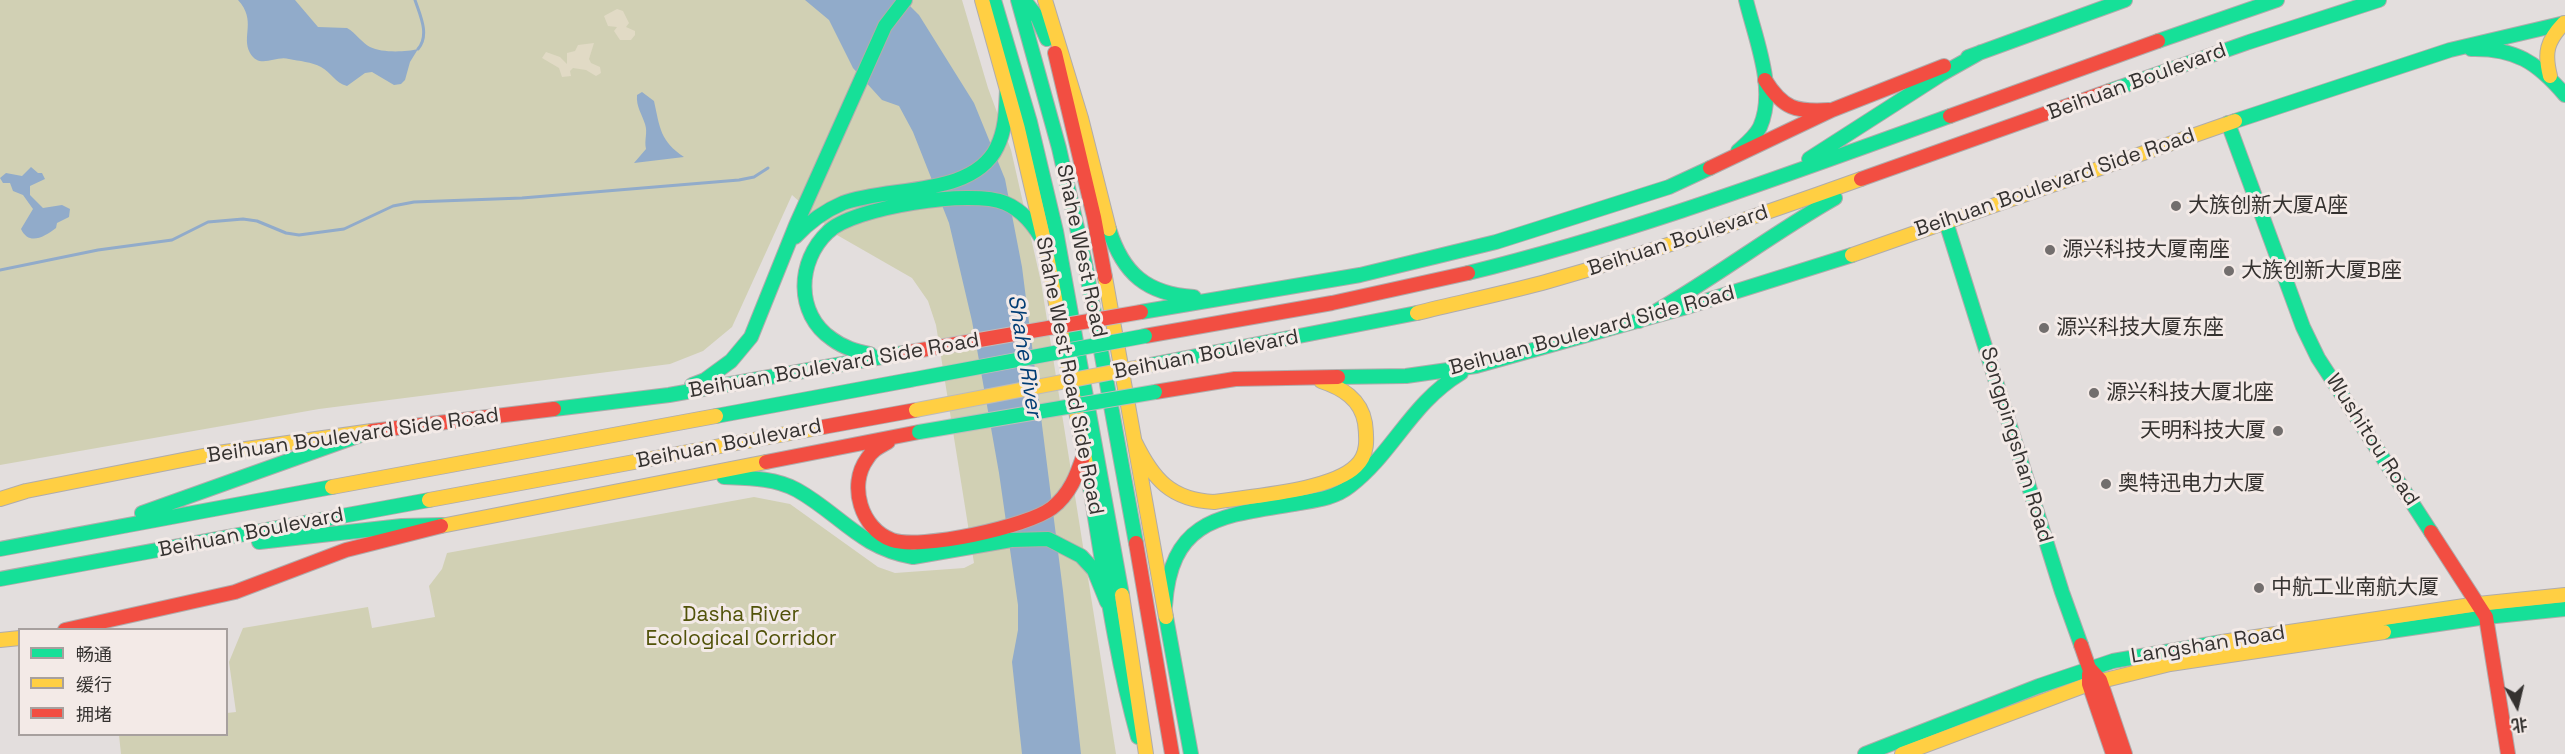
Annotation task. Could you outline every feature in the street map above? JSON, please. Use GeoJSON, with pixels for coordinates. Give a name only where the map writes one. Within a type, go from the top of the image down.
{"type":"FeatureCollection","features":[{"type":"Feature","properties":{"kind":"main road"},"geometry":{"type":"LineString","coordinates":[[669,395],[705,380],[731,361],[751,337],[783,256],[885,26],[905,0]]}},
{"type":"Feature","properties":{"kind":"main road","name":"Shahe West Road Side Road"},"geometry":{"type":"LineString","coordinates":[[982,0],[1007,89],[1045,245],[1105,574],[1107,602],[1124,687],[1144,754]]}},
{"type":"Feature","properties":{"kind":"main road","name":"Shahe West Road"},"geometry":{"type":"LineString","coordinates":[[994,0],[1030,122],[1056,231],[1116,559],[1144,754]]}},
{"type":"Feature","properties":{"kind":"main road","name":"Shahe West Road"},"geometry":{"type":"LineString","coordinates":[[1018,0],[1059,147],[1085,263],[1172,754]]}},
{"type":"Feature","properties":{"kind":"main road"},"geometry":{"type":"LineString","coordinates":[[1024,0],[1042,24],[1059,74]]}},
{"type":"Feature","properties":{"kind":"main road"},"geometry":{"type":"LineString","coordinates":[[1044,0],[1059,74],[1094,217],[1191,754]]}},
{"type":"Feature","properties":{"kind":"main road"},"geometry":{"type":"LineString","coordinates":[[1044,0],[1086,134],[1118,253],[1136,278],[1162,293],[1184,297],[1218,298]]}},
{"type":"Feature","properties":{"kind":"main road"},"geometry":{"type":"LineString","coordinates":[[1724,162],[1754,137],[1761,125],[1766,98],[1746,0]]}},
{"type":"Feature","properties":{"kind":"main road","name":"Beihuan Boulevard Side Road"},"geometry":{"type":"LineString","coordinates":[[0,497],[219,453],[372,431],[669,395],[1360,275],[1496,242],[1645,196],[1724,162],[1832,110],[1981,52],[2126,0]]}},
{"type":"Feature","properties":{"kind":"main road","name":"Beihuan Boulevard"},"geometry":{"type":"LineString","coordinates":[[0,549],[463,465],[1145,336],[1333,305],[1425,285],[1602,236],[1772,181],[2277,0]]}},
{"type":"Feature","properties":{"kind":"main road","name":"Beihuan Boulevard"},"geometry":{"type":"LineString","coordinates":[[0,579],[1342,330],[1548,281],[1749,219],[2249,42],[2379,0]]}},
{"type":"Feature","properties":{"kind":"main road"},"geometry":{"type":"LineString","coordinates":[[2550,76],[2545,49],[2550,37],[2565,23]]}},
{"type":"Feature","properties":{"kind":"main road","name":"Beihuan Boulevard Side Road"},"geometry":{"type":"LineString","coordinates":[[74,628],[235,592],[346,550],[443,525],[920,432],[1235,379],[1406,376],[1476,366],[1639,321],[1840,259],[2228,123],[2450,50],[2565,23]]}},
{"type":"Feature","properties":{"kind":"main road"},"geometry":{"type":"LineString","coordinates":[[2450,50],[2500,49],[2535,62],[2565,95]]}},
{"type":"Feature","properties":{"kind":"main road"},"geometry":{"type":"LineString","coordinates":[[1772,181],[1857,130],[1940,75],[1981,52]]}},
{"type":"Feature","properties":{"kind":"main road"},"geometry":{"type":"LineString","coordinates":[[1763,77],[1786,106],[1810,112],[1832,110]]}},
{"type":"Feature","properties":{"kind":"main road"},"geometry":{"type":"LineString","coordinates":[[783,256],[803,226],[838,205],[946,184],[969,175],[995,152],[1005,130],[1007,89]]}},
{"type":"Feature","properties":{"kind":"main road","name":"Wushitou Road"},"geometry":{"type":"LineString","coordinates":[[2228,123],[2295,306],[2318,358],[2486,616],[2508,754]]}},
{"type":"Feature","properties":{"kind":"main road"},"geometry":{"type":"LineString","coordinates":[[1639,321],[1688,294],[1817,208],[1902,165]]}},
{"type":"Feature","properties":{"kind":"main road"},"geometry":{"type":"LineString","coordinates":[[904,353],[860,353],[835,343],[821,331],[811,317],[804,296],[804,274],[811,254],[823,236],[832,228],[853,217],[958,197],[981,196],[997,200],[1018,211],[1034,226],[1045,245]]}},
{"type":"Feature","properties":{"kind":"main road","name":"Songpingshan Road"},"geometry":{"type":"LineString","coordinates":[[1946,222],[2062,592],[2094,682],[2125,754]]}},
{"type":"Feature","properties":{"kind":"main road"},"geometry":{"type":"LineString","coordinates":[[1165,606],[1166,578],[1179,549],[1194,532],[1227,516],[1329,498],[1340,494],[1357,482],[1434,392],[1450,379],[1476,366]]}},
{"type":"Feature","properties":{"kind":"main road"},"geometry":{"type":"LineString","coordinates":[[1135,442],[1151,472],[1174,493],[1200,502],[1324,484],[1343,477],[1358,464],[1367,442],[1366,425],[1357,403],[1347,392],[1334,385],[1299,377]]}},
{"type":"Feature","properties":{"kind":"main road"},"geometry":{"type":"LineString","coordinates":[[64,537],[203,493],[372,431]]}},
{"type":"Feature","properties":{"kind":"main road"},"geometry":{"type":"LineString","coordinates":[[920,432],[882,444],[871,453],[860,472],[858,493],[864,515],[880,533],[888,539],[922,549],[1038,538],[1057,542],[1073,550],[1094,570],[1107,602]]}},
{"type":"Feature","properties":{"kind":"main road"},"geometry":{"type":"LineString","coordinates":[[685,477],[757,478],[777,481],[798,491],[879,549],[902,557],[922,549],[1032,521],[1056,506],[1076,480],[1084,454]]}},
{"type":"Feature","properties":{"kind":"main road"},"geometry":{"type":"LineString","coordinates":[[135,554],[402,526],[443,525]]}},
{"type":"Feature","properties":{"kind":"main road","name":"Langshan Road"},"geometry":{"type":"LineString","coordinates":[[1865,754],[2089,668],[2168,650],[2478,604],[2565,595]]}},
{"type":"Feature","properties":{"kind":"main road","name":"Langshan Road"},"geometry":{"type":"LineString","coordinates":[[1902,754],[2094,682],[2170,664],[2486,616],[2565,609]]}},
{"type":"Feature","properties":{"kind":"main road"},"geometry":{"type":"LineString","coordinates":[[0,640],[18,638]]}},
{"type":"Feature","properties":{"kind":"main road","name":"Songpingshan Road"},"geometry":{"type":"LineString","coordinates":[[2094,682],[2113,754]]}},
{"type":"Feature","properties":{"kind":"green space","name":"Dasha River Ecological Corridor"},"geometry":{"type":"Polygon","coordinates":[[[0,0],[962,0],[988,88],[1011,150],[1041,282],[1116,754],[121,754],[119,736],[228,736],[228,713],[236,712],[229,662],[243,628],[368,607],[372,628],[435,617],[429,586],[442,569],[447,553],[754,497],[790,504],[878,567],[895,573],[964,568],[974,563],[936,325],[928,301],[912,278],[837,235],[792,195],[732,327],[703,351],[670,364],[319,409],[0,465],[0,0]]]}},
{"type":"Feature","properties":{"kind":"sand"},"geometry":{"type":"Polygon","coordinates":[[[617,9],[623,11],[629,23],[626,27],[635,31],[631,40],[620,40],[614,31],[617,27],[608,26],[604,16],[617,9]]]}},
{"type":"Feature","properties":{"kind":"sand"},"geometry":{"type":"Polygon","coordinates":[[[594,43],[589,59],[591,63],[600,67],[601,73],[596,76],[586,70],[573,68],[570,71],[571,76],[562,77],[559,68],[542,58],[546,52],[560,57],[567,64],[567,53],[575,51],[578,45],[594,43]]]}},
{"type":"Feature","properties":{"kind":"water"},"geometry":{"type":"Polygon","coordinates":[[[238,0],[295,0],[318,27],[347,28],[375,49],[401,51],[418,49],[410,62],[405,80],[401,84],[394,85],[372,72],[365,73],[347,86],[314,64],[284,58],[258,61],[254,58],[248,47],[247,15],[238,0]]]}},
{"type":"Feature","properties":{"kind":"water","name":"Shahe River"},"geometry":{"type":"Polygon","coordinates":[[[805,0],[904,0],[919,15],[974,103],[1005,179],[1022,267],[1081,754],[1022,754],[1012,662],[1018,630],[1018,605],[999,473],[972,321],[949,223],[913,132],[899,106],[882,100],[853,68],[829,20],[805,0]]]}},
{"type":"Feature","properties":{"kind":"water"},"geometry":{"type":"Polygon","coordinates":[[[642,92],[654,101],[662,133],[670,145],[684,157],[634,163],[646,149],[646,127],[637,99],[637,95],[642,92]]]}},
{"type":"Feature","properties":{"kind":"water"},"geometry":{"type":"Polygon","coordinates":[[[31,167],[38,173],[42,173],[45,179],[30,186],[30,195],[43,208],[62,205],[70,209],[69,217],[57,223],[56,228],[42,237],[32,239],[21,229],[33,209],[23,195],[13,191],[10,183],[3,183],[0,178],[6,173],[22,176],[31,167]]]}},
{"type":"Feature","properties":{"kind":"waterway"},"geometry":{"type":"LineString","coordinates":[[415,0],[424,31],[422,43],[418,49]]}},
{"type":"Feature","properties":{"kind":"waterway"},"geometry":{"type":"LineString","coordinates":[[0,270],[98,250],[172,240],[208,222],[243,219],[257,221],[286,233],[299,235],[344,229],[393,206],[414,202],[522,198],[739,180],[754,177],[768,168]]}},
{"type":"Feature","properties":{"kind":"traffic: fast"},"geometry":{"type":"LineString","coordinates":[[692,385],[705,380],[731,361],[751,337],[796,225],[885,26],[905,0]]}},
{"type":"Feature","properties":{"kind":"traffic: fast"},"geometry":{"type":"LineString","coordinates":[[994,0],[1030,122],[1056,231],[1122,595]]}},
{"type":"Feature","properties":{"kind":"traffic: fast"},"geometry":{"type":"LineString","coordinates":[[1018,0],[1059,148],[1085,263],[1136,543]]}},
{"type":"Feature","properties":{"kind":"traffic: fast"},"geometry":{"type":"LineString","coordinates":[[1024,0],[1038,18],[1047,39]]}},
{"type":"Feature","properties":{"kind":"traffic: fast"},"geometry":{"type":"LineString","coordinates":[[1738,151],[1760,127],[1765,112],[1766,96],[1763,64],[1746,0]]}},
{"type":"Feature","properties":{"kind":"traffic: fast"},"geometry":{"type":"LineString","coordinates":[[1968,57],[2125,0]]}},
{"type":"Feature","properties":{"kind":"traffic: fast"},"geometry":{"type":"LineString","coordinates":[[2158,41],[2277,0]]}},
{"type":"Feature","properties":{"kind":"traffic: fast"},"geometry":{"type":"LineString","coordinates":[[2109,91],[2379,0]]}},
{"type":"Feature","properties":{"kind":"traffic: fast"},"geometry":{"type":"LineString","coordinates":[[2235,121],[2450,50],[2565,23]]}},
{"type":"Feature","properties":{"kind":"traffic: fast"},"geometry":{"type":"LineString","coordinates":[[2471,49],[2500,51],[2524,59],[2545,74],[2565,95]]}},
{"type":"Feature","properties":{"kind":"traffic: fast"},"geometry":{"type":"LineString","coordinates":[[1809,159],[1940,75],[1981,52]]}},
{"type":"Feature","properties":{"kind":"traffic: fast"},"geometry":{"type":"LineString","coordinates":[[795,237],[817,217],[843,203],[950,182],[969,174],[985,163],[1000,140],[1004,126],[1007,89]]}},
{"type":"Feature","properties":{"kind":"traffic: fast"},"geometry":{"type":"LineString","coordinates":[[1468,273],[1651,221],[1950,116]]}},
{"type":"Feature","properties":{"kind":"traffic: fast"},"geometry":{"type":"LineString","coordinates":[[2228,123],[2303,327],[2318,358],[2431,532]]}},
{"type":"Feature","properties":{"kind":"traffic: fast"},"geometry":{"type":"LineString","coordinates":[[1141,312],[1360,275],[1496,242],[1669,187],[1710,168]]}},
{"type":"Feature","properties":{"kind":"traffic: fast"},"geometry":{"type":"LineString","coordinates":[[1639,321],[1689,292],[1835,198]]}},
{"type":"Feature","properties":{"kind":"traffic: fast"},"geometry":{"type":"LineString","coordinates":[[870,354],[850,349],[832,339],[811,316],[806,302],[804,287],[810,257],[828,232],[841,223],[886,208],[914,203],[941,199],[989,199],[1005,203],[1018,210],[1038,232],[1045,245]]}},
{"type":"Feature","properties":{"kind":"traffic: fast"},"geometry":{"type":"LineString","coordinates":[[1946,222],[2062,592],[2081,645]]}},
{"type":"Feature","properties":{"kind":"traffic: fast"},"geometry":{"type":"LineString","coordinates":[[1109,229],[1122,258],[1139,279],[1163,291],[1194,297]]}},
{"type":"Feature","properties":{"kind":"traffic: fast"},"geometry":{"type":"LineString","coordinates":[[1338,377],[1406,376],[1476,366],[1683,308],[1852,255]]}},
{"type":"Feature","properties":{"kind":"traffic: fast"},"geometry":{"type":"LineString","coordinates":[[1150,365],[1417,313]]}},
{"type":"Feature","properties":{"kind":"traffic: fast"},"geometry":{"type":"LineString","coordinates":[[910,380],[1145,336]]}},
{"type":"Feature","properties":{"kind":"traffic: fast"},"geometry":{"type":"LineString","coordinates":[[554,409],[669,395],[904,353]]}},
{"type":"Feature","properties":{"kind":"traffic: fast"},"geometry":{"type":"LineString","coordinates":[[1165,606],[1169,576],[1178,553],[1191,537],[1206,525],[1226,517],[1332,496],[1344,490],[1379,458],[1428,399],[1461,373]]}},
{"type":"Feature","properties":{"kind":"traffic: fast"},"geometry":{"type":"LineString","coordinates":[[716,416],[910,380]]}},
{"type":"Feature","properties":{"kind":"traffic: fast"},"geometry":{"type":"LineString","coordinates":[[919,432],[1155,392]]}},
{"type":"Feature","properties":{"kind":"traffic: fast"},"geometry":{"type":"LineString","coordinates":[[142,513],[372,431]]}},
{"type":"Feature","properties":{"kind":"traffic: fast"},"geometry":{"type":"LineString","coordinates":[[1088,475],[1116,640],[1138,737]]}},
{"type":"Feature","properties":{"kind":"traffic: fast"},"geometry":{"type":"LineString","coordinates":[[724,477],[762,479],[789,486],[812,499],[864,538],[895,553],[913,557],[1011,540],[1048,539],[1081,556],[1094,570],[1107,602]]}},
{"type":"Feature","properties":{"kind":"traffic: fast"},"geometry":{"type":"LineString","coordinates":[[0,549],[332,487]]}},
{"type":"Feature","properties":{"kind":"traffic: fast"},"geometry":{"type":"LineString","coordinates":[[0,579],[429,500]]}},
{"type":"Feature","properties":{"kind":"traffic: fast"},"geometry":{"type":"LineString","coordinates":[[259,542],[402,526],[443,525]]}},
{"type":"Feature","properties":{"kind":"traffic: fast"},"geometry":{"type":"LineString","coordinates":[[2384,632],[2486,617],[2565,609]]}},
{"type":"Feature","properties":{"kind":"traffic: fast"},"geometry":{"type":"LineString","coordinates":[[1166,617],[1191,754]]}},
{"type":"Feature","properties":{"kind":"traffic: fast"},"geometry":{"type":"LineString","coordinates":[[1865,754],[2039,686],[2113,661],[2222,642]]}},
{"type":"Feature","properties":{"kind":"traffic: slow"},"geometry":{"type":"LineString","coordinates":[[982,0],[1018,129],[1045,245],[1088,475]]}},
{"type":"Feature","properties":{"kind":"traffic: slow"},"geometry":{"type":"LineString","coordinates":[[1045,0],[1081,118],[1109,229]]}},
{"type":"Feature","properties":{"kind":"traffic: slow"},"geometry":{"type":"LineString","coordinates":[[2550,76],[2547,60],[2548,47],[2564,23]]}},
{"type":"Feature","properties":{"kind":"traffic: slow"},"geometry":{"type":"LineString","coordinates":[[1852,255],[2235,121]]}},
{"type":"Feature","properties":{"kind":"traffic: slow"},"geometry":{"type":"LineString","coordinates":[[1417,313],[1589,270],[1706,233],[1861,179]]}},
{"type":"Feature","properties":{"kind":"traffic: slow"},"geometry":{"type":"LineString","coordinates":[[1105,277],[1166,617]]}},
{"type":"Feature","properties":{"kind":"traffic: slow"},"geometry":{"type":"LineString","coordinates":[[916,410],[1150,365]]}},
{"type":"Feature","properties":{"kind":"traffic: slow"},"geometry":{"type":"LineString","coordinates":[[1135,442],[1157,477],[1175,492],[1186,497],[1214,502],[1310,487],[1344,474],[1356,466],[1363,457],[1366,446],[1365,423],[1355,401],[1343,391],[1321,381]]}},
{"type":"Feature","properties":{"kind":"traffic: slow"},"geometry":{"type":"LineString","coordinates":[[332,487],[716,416]]}},
{"type":"Feature","properties":{"kind":"traffic: slow"},"geometry":{"type":"LineString","coordinates":[[429,500],[823,427]]}},
{"type":"Feature","properties":{"kind":"traffic: slow"},"geometry":{"type":"LineString","coordinates":[[0,499],[26,491],[218,453],[372,431]]}},
{"type":"Feature","properties":{"kind":"traffic: slow"},"geometry":{"type":"LineString","coordinates":[[441,526],[766,462]]}},
{"type":"Feature","properties":{"kind":"traffic: slow"},"geometry":{"type":"LineString","coordinates":[[1122,595],[1146,754]]}},
{"type":"Feature","properties":{"kind":"traffic: slow"},"geometry":{"type":"LineString","coordinates":[[2222,642],[2478,604],[2565,595]]}},
{"type":"Feature","properties":{"kind":"traffic: slow"},"geometry":{"type":"LineString","coordinates":[[1902,754],[2089,684],[2170,664],[2384,632]]}},
{"type":"Feature","properties":{"kind":"traffic: slow"},"geometry":{"type":"LineString","coordinates":[[0,640],[18,638]]}},
{"type":"Feature","properties":{"kind":"traffic: jam"},"geometry":{"type":"LineString","coordinates":[[1950,116],[2158,41]]}},
{"type":"Feature","properties":{"kind":"traffic: jam"},"geometry":{"type":"LineString","coordinates":[[1055,53],[1094,217],[1105,277]]}},
{"type":"Feature","properties":{"kind":"traffic: jam"},"geometry":{"type":"LineString","coordinates":[[1710,168],[1832,110],[1944,66]]}},
{"type":"Feature","properties":{"kind":"traffic: jam"},"geometry":{"type":"LineString","coordinates":[[1765,80],[1778,97],[1791,107],[1829,110]]}},
{"type":"Feature","properties":{"kind":"traffic: jam"},"geometry":{"type":"LineString","coordinates":[[1861,179],[2109,91]]}},
{"type":"Feature","properties":{"kind":"traffic: jam"},"geometry":{"type":"LineString","coordinates":[[1145,336],[1332,303],[1468,273]]}},
{"type":"Feature","properties":{"kind":"traffic: jam"},"geometry":{"type":"LineString","coordinates":[[904,353],[1141,312]]}},
{"type":"Feature","properties":{"kind":"traffic: jam"},"geometry":{"type":"LineString","coordinates":[[1155,392],[1235,379],[1338,377]]}},
{"type":"Feature","properties":{"kind":"traffic: jam"},"geometry":{"type":"LineString","coordinates":[[372,431],[554,409]]}},
{"type":"Feature","properties":{"kind":"traffic: jam"},"geometry":{"type":"LineString","coordinates":[[823,427],[916,410]]}},
{"type":"Feature","properties":{"kind":"traffic: jam"},"geometry":{"type":"LineString","coordinates":[[766,462],[919,432]]}},
{"type":"Feature","properties":{"kind":"traffic: jam"},"geometry":{"type":"LineString","coordinates":[[888,442],[873,451],[861,469],[858,493],[865,516],[872,526],[892,540],[906,542],[925,542],[973,535],[1039,515],[1052,508],[1064,497],[1076,477],[1084,454]]}},
{"type":"Feature","properties":{"kind":"traffic: jam"},"geometry":{"type":"LineString","coordinates":[[74,628],[235,592],[346,550],[441,526]]}},
{"type":"Feature","properties":{"kind":"traffic: jam"},"geometry":{"type":"LineString","coordinates":[[2431,532],[2486,617],[2508,754]]}},
{"type":"Feature","properties":{"kind":"traffic: jam"},"geometry":{"type":"LineString","coordinates":[[1136,543],[1172,754]]}},
{"type":"Feature","properties":{"kind":"traffic: jam"},"geometry":{"type":"LineString","coordinates":[[2081,645],[2089,668],[2100,680],[2125,754]]}},
{"type":"Feature","properties":{"kind":"traffic: jam"},"geometry":{"type":"LineString","coordinates":[[2089,674],[2089,684],[2113,754]]}},
{"type":"Feature","properties":{"kind":"place","name":"大族创新大厦A座"},"geometry":{"type":"Point","coordinates":[2176,206]}},
{"type":"Feature","properties":{"kind":"place","name":"源兴科技大厦南座"},"geometry":{"type":"Point","coordinates":[2050,250]}},
{"type":"Feature","properties":{"kind":"place","name":"大族创新大厦B座"},"geometry":{"type":"Point","coordinates":[2229,271]}},
{"type":"Feature","properties":{"kind":"place","name":"源兴科技大厦东座"},"geometry":{"type":"Point","coordinates":[2044,328]}},
{"type":"Feature","properties":{"kind":"place","name":"源兴科技大厦北座"},"geometry":{"type":"Point","coordinates":[2094,393]}},
{"type":"Feature","properties":{"kind":"place","name":"天明科技大厦"},"geometry":{"type":"Point","coordinates":[2278,431]}},
{"type":"Feature","properties":{"kind":"place","name":"奥特迅电力大厦"},"geometry":{"type":"Point","coordinates":[2106,484]}},
{"type":"Feature","properties":{"kind":"place","name":"中航工业南航大厦"},"geometry":{"type":"Point","coordinates":[2259,588]}}]}
